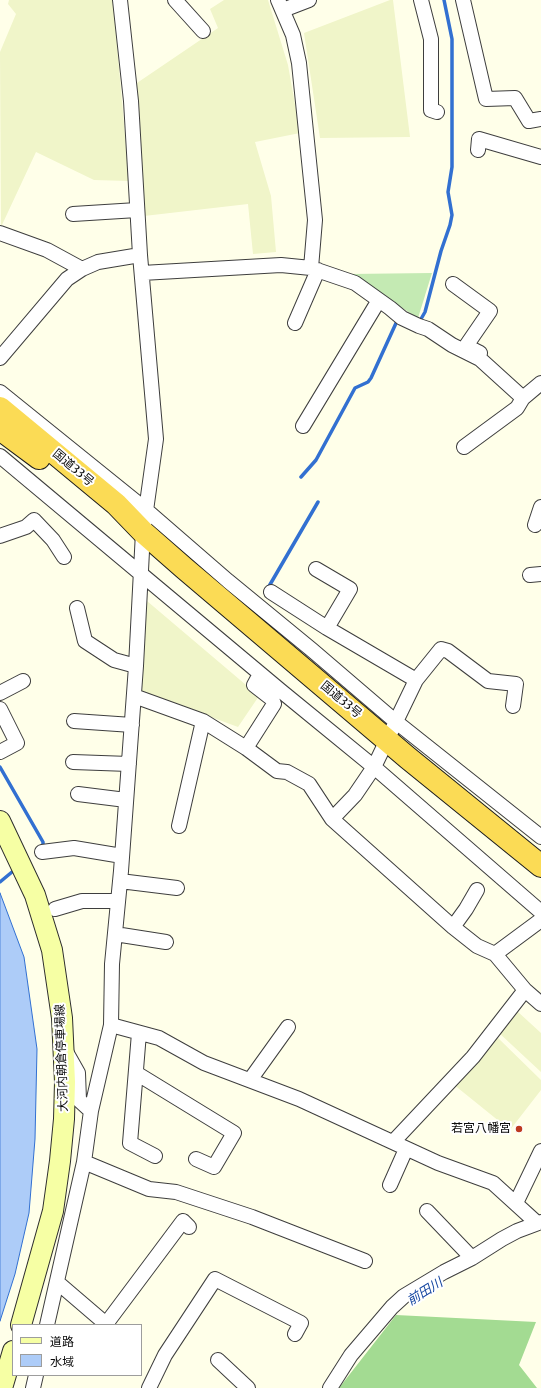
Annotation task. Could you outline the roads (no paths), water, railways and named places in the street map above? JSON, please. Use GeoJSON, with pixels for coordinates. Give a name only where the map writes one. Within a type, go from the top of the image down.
{"type":"FeatureCollection","features":[{"type":"Feature","properties":{"kind":"highway","name":"国道33号"},"geometry":{"type":"LineString","coordinates":[[0,408],[116,504],[143,532],[184,568],[391,730],[541,866]]}},
{"type":"Feature","properties":{"kind":"highway","name":"国道33号"},"geometry":{"type":"LineString","coordinates":[[0,429],[110,511],[143,532]]}},
{"type":"Feature","properties":{"kind":"main road","name":"大河内朝倉停車場線"},"geometry":{"type":"LineString","coordinates":[[0,821],[35,895],[52,950],[62,1018],[64,1048],[64,1119],[53,1211],[21,1324]]}},
{"type":"Feature","properties":{"kind":"main road"},"geometry":{"type":"LineString","coordinates":[[2,1388],[12,1354]]}},
{"type":"Feature","properties":{"kind":"street"},"geometry":{"type":"LineString","coordinates":[[47,1324],[84,1162],[91,1111],[111,1025],[112,964],[132,725],[143,532],[156,438],[140,255],[131,101],[120,0]]}},
{"type":"Feature","properties":{"kind":"street"},"geometry":{"type":"LineString","coordinates":[[175,0],[203,31]]}},
{"type":"Feature","properties":{"kind":"street"},"geometry":{"type":"LineString","coordinates":[[295,322],[315,269],[316,220],[299,63],[293,35],[280,5],[309,0]]}},
{"type":"Feature","properties":{"kind":"street"},"geometry":{"type":"LineString","coordinates":[[421,0],[431,38],[431,110],[437,112]]}},
{"type":"Feature","properties":{"kind":"street"},"geometry":{"type":"LineString","coordinates":[[463,0],[486,99],[515,98],[529,120],[541,119]]}},
{"type":"Feature","properties":{"kind":"street"},"geometry":{"type":"LineString","coordinates":[[478,150],[479,139],[541,157]]}},
{"type":"Feature","properties":{"kind":"street"},"geometry":{"type":"LineString","coordinates":[[73,214],[138,210]]}},
{"type":"Feature","properties":{"kind":"street"},"geometry":{"type":"LineString","coordinates":[[0,233],[47,250],[82,269]]}},
{"type":"Feature","properties":{"kind":"street"},"geometry":{"type":"LineString","coordinates":[[0,358],[67,279],[82,269],[98,262],[140,255]]}},
{"type":"Feature","properties":{"kind":"street"},"geometry":{"type":"LineString","coordinates":[[142,273],[281,265],[315,269],[355,283],[402,318],[428,329],[452,345],[480,359],[525,396]]}},
{"type":"Feature","properties":{"kind":"street"},"geometry":{"type":"LineString","coordinates":[[454,284],[490,311],[466,346],[485,356],[525,396]]}},
{"type":"Feature","properties":{"kind":"street"},"geometry":{"type":"LineString","coordinates":[[303,426],[379,300]]}},
{"type":"Feature","properties":{"kind":"street"},"geometry":{"type":"LineString","coordinates":[[464,447],[517,408],[525,396],[541,383]]}},
{"type":"Feature","properties":{"kind":"street"},"geometry":{"type":"LineString","coordinates":[[0,392],[145,509],[228,582],[312,650],[391,730],[541,837]]}},
{"type":"Feature","properties":{"kind":"street"},"geometry":{"type":"LineString","coordinates":[[0,456],[260,674],[374,767],[541,912]]}},
{"type":"Feature","properties":{"kind":"street"},"geometry":{"type":"LineString","coordinates":[[535,525],[541,507]]}},
{"type":"Feature","properties":{"kind":"street"},"geometry":{"type":"LineString","coordinates":[[0,536],[26,527],[34,520],[53,540],[64,557]]}},
{"type":"Feature","properties":{"kind":"street"},"geometry":{"type":"LineString","coordinates":[[316,569],[350,589],[327,628]]}},
{"type":"Feature","properties":{"kind":"street"},"geometry":{"type":"LineString","coordinates":[[271,592],[327,628],[416,680]]}},
{"type":"Feature","properties":{"kind":"street"},"geometry":{"type":"LineString","coordinates":[[77,608],[85,641],[114,660],[136,666]]}},
{"type":"Feature","properties":{"kind":"street"},"geometry":{"type":"LineString","coordinates":[[332,818],[355,794],[374,767],[416,680],[441,649],[448,651],[488,681],[516,684],[513,706]]}},
{"type":"Feature","properties":{"kind":"street"},"geometry":{"type":"LineString","coordinates":[[246,748],[274,704],[272,699],[254,685],[260,674]]}},
{"type":"Feature","properties":{"kind":"street"},"geometry":{"type":"LineString","coordinates":[[0,693],[23,681]]}},
{"type":"Feature","properties":{"kind":"street"},"geometry":{"type":"LineString","coordinates":[[134,696],[203,721],[246,748],[277,771],[287,772],[309,784],[332,818],[453,927],[477,946],[495,954],[525,990],[541,1004]]}},
{"type":"Feature","properties":{"kind":"street"},"geometry":{"type":"LineString","coordinates":[[0,708],[17,743],[0,752]]}},
{"type":"Feature","properties":{"kind":"street"},"geometry":{"type":"LineString","coordinates":[[74,721],[132,725]]}},
{"type":"Feature","properties":{"kind":"street"},"geometry":{"type":"LineString","coordinates":[[179,826],[203,721]]}},
{"type":"Feature","properties":{"kind":"street"},"geometry":{"type":"LineString","coordinates":[[74,762],[129,764]]}},
{"type":"Feature","properties":{"kind":"street"},"geometry":{"type":"LineString","coordinates":[[78,794],[126,800]]}},
{"type":"Feature","properties":{"kind":"street"},"geometry":{"type":"LineString","coordinates":[[42,852],[74,848],[122,856]]}},
{"type":"Feature","properties":{"kind":"street"},"geometry":{"type":"LineString","coordinates":[[120,881],[177,888]]}},
{"type":"Feature","properties":{"kind":"street"},"geometry":{"type":"LineString","coordinates":[[453,927],[477,890]]}},
{"type":"Feature","properties":{"kind":"street"},"geometry":{"type":"LineString","coordinates":[[55,909],[82,901],[118,901]]}},
{"type":"Feature","properties":{"kind":"street"},"geometry":{"type":"LineString","coordinates":[[495,954],[541,920]]}},
{"type":"Feature","properties":{"kind":"street"},"geometry":{"type":"LineString","coordinates":[[115,934],[166,942]]}},
{"type":"Feature","properties":{"kind":"street"},"geometry":{"type":"LineString","coordinates":[[393,1142],[473,1057],[525,990]]}},
{"type":"Feature","properties":{"kind":"street"},"geometry":{"type":"LineString","coordinates":[[111,1025],[159,1038],[204,1063],[299,1098],[406,1149],[438,1163],[492,1183],[539,1222],[507,1236],[472,1258],[404,1296],[392,1307],[351,1355],[330,1388]]}},
{"type":"Feature","properties":{"kind":"street"},"geometry":{"type":"LineString","coordinates":[[250,1080],[288,1027]]}},
{"type":"Feature","properties":{"kind":"street"},"geometry":{"type":"LineString","coordinates":[[139,1033],[130,1143],[155,1156]]}},
{"type":"Feature","properties":{"kind":"street"},"geometry":{"type":"LineString","coordinates":[[64,1048],[78,1073],[79,1100],[91,1111]]}},
{"type":"Feature","properties":{"kind":"street"},"geometry":{"type":"LineString","coordinates":[[136,1073],[234,1133],[214,1168],[196,1159]]}},
{"type":"Feature","properties":{"kind":"street"},"geometry":{"type":"LineString","coordinates":[[390,1185],[406,1149]]}},
{"type":"Feature","properties":{"kind":"street"},"geometry":{"type":"LineString","coordinates":[[516,1203],[541,1151]]}},
{"type":"Feature","properties":{"kind":"street"},"geometry":{"type":"LineString","coordinates":[[84,1162],[149,1189],[176,1192],[252,1217],[365,1261]]}},
{"type":"Feature","properties":{"kind":"street"},"geometry":{"type":"LineString","coordinates":[[427,1211],[472,1258]]}},
{"type":"Feature","properties":{"kind":"street"},"geometry":{"type":"LineString","coordinates":[[57,1282],[106,1324],[183,1221],[190,1227]]}},
{"type":"Feature","properties":{"kind":"street"},"geometry":{"type":"LineString","coordinates":[[149,1388],[166,1354],[215,1279],[301,1323],[295,1334]]}},
{"type":"Feature","properties":{"kind":"street"},"geometry":{"type":"LineString","coordinates":[[218,1360],[248,1388]]}},
{"type":"Feature","properties":{"kind":"street"},"geometry":{"type":"LineString","coordinates":[[33,1388],[36,1376]]}},
{"type":"Feature","properties":{"kind":"water"},"geometry":{"type":"Polygon","coordinates":[[[0,893],[24,957],[37,1049],[35,1139],[29,1213],[15,1274],[0,1321],[0,893]]]}},
{"type":"Feature","properties":{"kind":"waterway"},"geometry":{"type":"LineString","coordinates":[[421,319],[425,312],[452,215],[448,192],[452,167],[452,39],[444,0]]}},
{"type":"Feature","properties":{"kind":"waterway"},"geometry":{"type":"LineString","coordinates":[[301,477],[316,460],[355,388],[368,382],[371,378],[397,321]]}},
{"type":"Feature","properties":{"kind":"waterway"},"geometry":{"type":"LineString","coordinates":[[268,588],[318,502]]}},
{"type":"Feature","properties":{"kind":"waterway"},"geometry":{"type":"LineString","coordinates":[[0,767],[43,842],[41,848]]}},
{"type":"Feature","properties":{"kind":"waterway"},"geometry":{"type":"LineString","coordinates":[[0,882],[12,872]]}},
{"type":"Feature","properties":{"kind":"place","name":"若宮八幡宮"},"geometry":{"type":"Point","coordinates":[519,1129]}},
{"type":"Feature","properties":{"kind":"water label","name":"前田川"},"geometry":{"type":"Point","coordinates":[425,1292]}}]}
